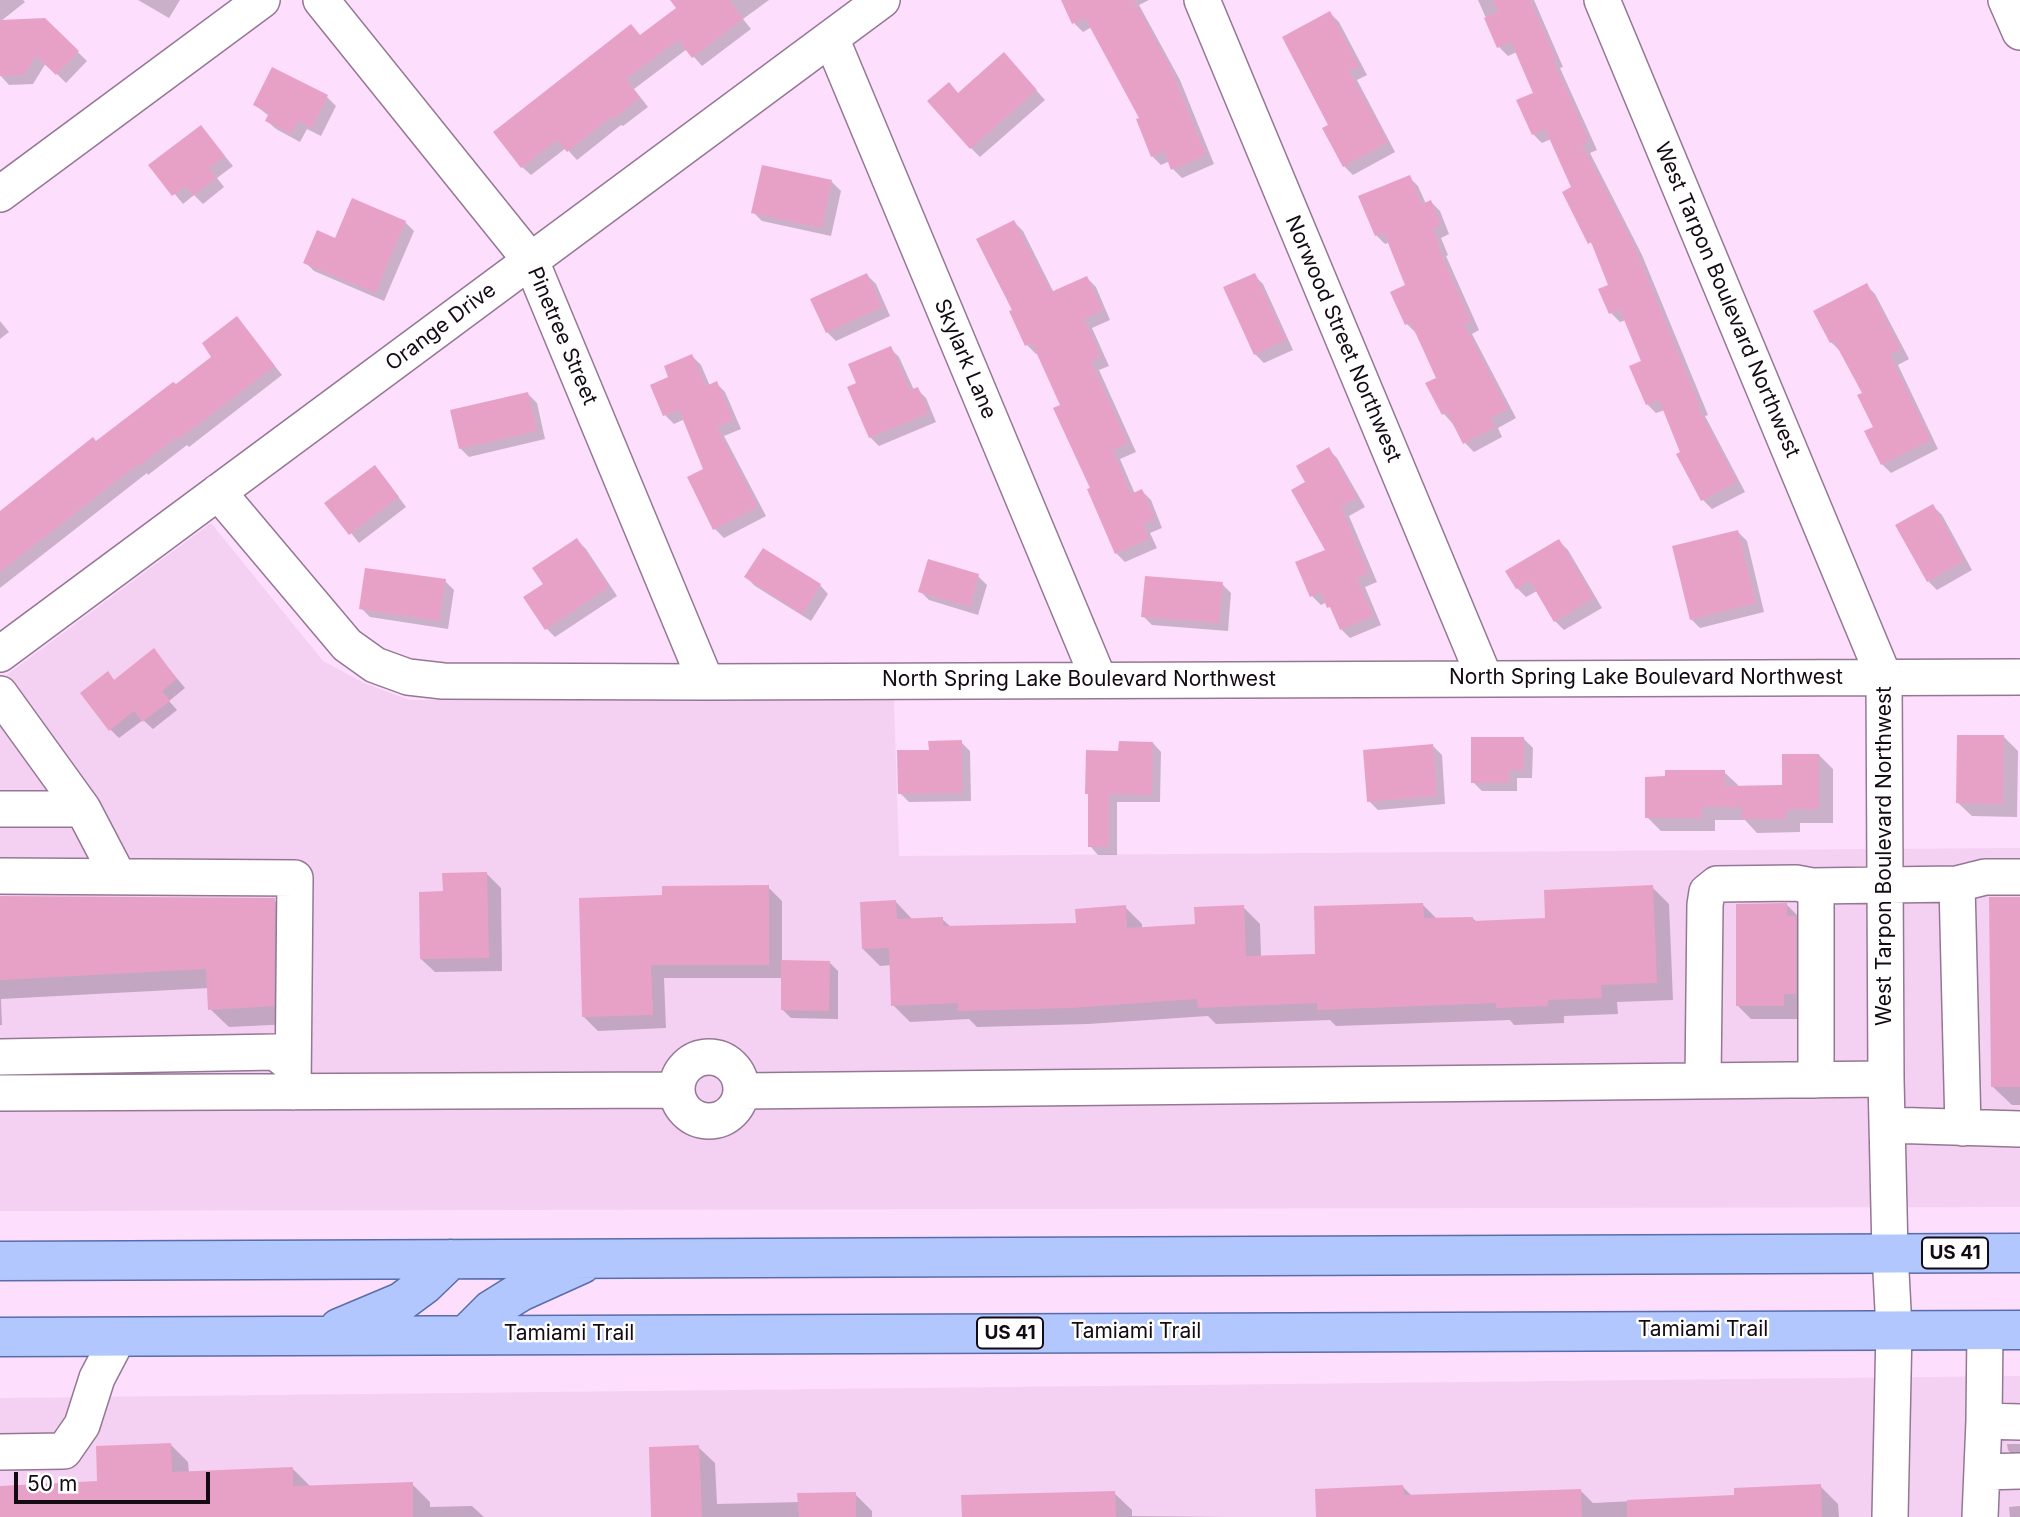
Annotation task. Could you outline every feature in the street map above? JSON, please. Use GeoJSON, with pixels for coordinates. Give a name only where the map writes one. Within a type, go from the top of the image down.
{"type":"FeatureCollection","features":[{"type":"Feature","properties":{"kind":"main road","name":"US 41"},"geometry":{"type":"LineString","coordinates":[[0,1261],[2020,1253]]}},
{"type":"Feature","properties":{"kind":"main road"},"geometry":{"type":"LineString","coordinates":[[321,1335],[401,1302],[424,1285],[451,1259]]}},
{"type":"Feature","properties":{"kind":"main road"},"geometry":{"type":"LineString","coordinates":[[466,1335],[491,1310],[520,1292],[593,1259]]}},
{"type":"Feature","properties":{"kind":"main road","name":"Tamiami Trail"},"geometry":{"type":"LineString","coordinates":[[0,1337],[2002,1330]]}},
{"type":"Feature","properties":{"kind":"street"},"geometry":{"type":"LineString","coordinates":[[4,184],[262,0]]}},
{"type":"Feature","properties":{"kind":"street","name":"Pinetree Street"},"geometry":{"type":"LineString","coordinates":[[321,0],[531,261],[706,682]]}},
{"type":"Feature","properties":{"kind":"street","name":"Orange Drive"},"geometry":{"type":"LineString","coordinates":[[0,654],[882,0]]}},
{"type":"Feature","properties":{"kind":"street","name":"Norwood Street Northwest"},"geometry":{"type":"LineString","coordinates":[[1202,0],[1485,678]]}},
{"type":"Feature","properties":{"kind":"street","name":"West Tarpon Boulevard Northwest"},"geometry":{"type":"LineString","coordinates":[[1602,0],[1884,677],[1886,1079],[1889,1253],[1894,1329],[1890,1517]]}},
{"type":"Feature","properties":{"kind":"street"},"geometry":{"type":"LineString","coordinates":[[2006,0],[2020,32]]}},
{"type":"Feature","properties":{"kind":"street","name":"Skylark Lane"},"geometry":{"type":"LineString","coordinates":[[831,38],[1099,680]]}},
{"type":"Feature","properties":{"kind":"street","name":"North Spring Lake Boulevard Northwest"},"geometry":{"type":"LineString","coordinates":[[218,492],[346,645],[375,666],[408,677],[443,681],[2020,677]]}},
{"type":"Feature","properties":{"kind":"street"},"geometry":{"type":"LineString","coordinates":[[0,694],[83,809],[118,876]]}},
{"type":"Feature","properties":{"kind":"street"},"geometry":{"type":"LineString","coordinates":[[0,809],[83,809]]}},
{"type":"Feature","properties":{"kind":"street"},"geometry":{"type":"LineString","coordinates":[[0,876],[295,877],[293,1079]]}},
{"type":"Feature","properties":{"kind":"street"},"geometry":{"type":"LineString","coordinates":[[1703,1081],[1705,905],[1707,892],[1717,884],[1957,884],[1985,877],[2020,877]]}},
{"type":"Feature","properties":{"kind":"street"},"geometry":{"type":"LineString","coordinates":[[1957,884],[1964,1128]]}},
{"type":"Feature","properties":{"kind":"street"},"geometry":{"type":"LineString","coordinates":[[1812,886],[1816,900],[1816,1080]]}},
{"type":"Feature","properties":{"kind":"street"},"geometry":{"type":"LineString","coordinates":[[0,1056],[275,1052],[293,1079]]}},
{"type":"Feature","properties":{"kind":"street"},"geometry":{"type":"LineString","coordinates":[[0,1093],[293,1079],[676,1090],[681,1106],[688,1114],[708,1122],[729,1115],[736,1107],[742,1091],[1886,1079]]}},
{"type":"Feature","properties":{"kind":"street"},"geometry":{"type":"LineString","coordinates":[[1887,1125],[2020,1129]]}},
{"type":"Feature","properties":{"kind":"street"},"geometry":{"type":"LineString","coordinates":[[1980,1517],[1984,1421],[2002,1330]]}},
{"type":"Feature","properties":{"kind":"street"},"geometry":{"type":"LineString","coordinates":[[0,1452],[64,1451],[82,1424],[97,1378],[119,1336]]}},
{"type":"Feature","properties":{"kind":"street"},"geometry":{"type":"LineString","coordinates":[[1984,1421],[2020,1422]]}},
{"type":"Feature","properties":{"kind":"street"},"geometry":{"type":"LineString","coordinates":[[1982,1472],[2020,1471]]}},
{"type":"Feature","properties":{"kind":"shaded area"},"geometry":{"type":"Polygon","coordinates":[[[211,523],[323,661],[364,683],[409,700],[894,700],[899,856],[2020,848],[2020,1207],[0,1211],[0,680],[211,523]]]}},
{"type":"Feature","properties":{"kind":"shaded area"},"geometry":{"type":"Polygon","coordinates":[[[2020,1376],[2020,1517],[0,1517],[0,1398],[2020,1376]]]}},
{"type":"Feature","properties":{"kind":"building"},"geometry":{"type":"Polygon","coordinates":[[[670,0],[729,0],[743,19],[692,58],[678,40],[626,79],[640,98],[567,152],[557,140],[521,168],[493,132],[631,24],[640,35],[676,8],[670,0]]]}},
{"type":"Feature","properties":{"kind":"building"},"geometry":{"type":"Polygon","coordinates":[[[1061,0],[1134,0],[1171,69],[1206,155],[1171,170],[1164,151],[1151,157],[1136,119],[1139,118],[1085,18],[1072,24],[1061,0]]]}},
{"type":"Feature","properties":{"kind":"building"},"geometry":{"type":"Polygon","coordinates":[[[1493,0],[1530,0],[1589,141],[1582,144],[1634,245],[1700,406],[1698,407],[1737,482],[1701,501],[1676,454],[1680,452],[1659,400],[1646,405],[1629,366],[1641,361],[1620,310],[1609,314],[1598,289],[1608,285],[1591,242],[1588,244],[1562,192],[1571,187],[1545,129],[1532,135],[1516,100],[1533,93],[1511,42],[1497,48],[1484,18],[1498,12],[1493,0]]]}},
{"type":"Feature","properties":{"kind":"building"},"geometry":{"type":"Polygon","coordinates":[[[1330,11],[1359,66],[1349,71],[1388,142],[1343,167],[1322,128],[1328,125],[1282,37],[1330,11]]]}},
{"type":"Feature","properties":{"kind":"building"},"geometry":{"type":"Polygon","coordinates":[[[45,18],[79,51],[56,75],[36,56],[24,75],[0,76],[0,20],[45,18]]]}},
{"type":"Feature","properties":{"kind":"building"},"geometry":{"type":"Polygon","coordinates":[[[1004,52],[1037,90],[970,149],[927,101],[949,82],[958,93],[1004,52]]]}},
{"type":"Feature","properties":{"kind":"building"},"geometry":{"type":"Polygon","coordinates":[[[272,67],[328,95],[312,128],[298,121],[291,134],[265,121],[269,113],[253,105],[272,67]]]}},
{"type":"Feature","properties":{"kind":"building"},"geometry":{"type":"Polygon","coordinates":[[[201,125],[225,156],[209,168],[216,178],[193,196],[186,186],[172,196],[148,165],[201,125]]]}},
{"type":"Feature","properties":{"kind":"building"},"geometry":{"type":"Polygon","coordinates":[[[762,165],[832,180],[822,228],[751,213],[762,165]]]}},
{"type":"Feature","properties":{"kind":"building"},"geometry":{"type":"Polygon","coordinates":[[[1410,175],[1422,204],[1431,200],[1441,225],[1433,228],[1440,246],[1438,247],[1471,321],[1464,324],[1508,409],[1490,418],[1495,427],[1463,444],[1447,412],[1442,415],[1425,383],[1436,378],[1411,323],[1405,325],[1390,292],[1405,285],[1384,233],[1375,236],[1358,196],[1410,175]]]}},
{"type":"Feature","properties":{"kind":"building"},"geometry":{"type":"Polygon","coordinates":[[[352,198],[406,221],[375,293],[303,263],[317,230],[335,238],[352,198]]]}},
{"type":"Feature","properties":{"kind":"building"},"geometry":{"type":"Polygon","coordinates":[[[1014,220],[1051,292],[1087,276],[1103,310],[1084,319],[1101,356],[1091,361],[1128,443],[1113,450],[1131,494],[1142,489],[1155,518],[1143,524],[1149,539],[1115,554],[1087,489],[1090,488],[1053,408],[1060,405],[1032,343],[1025,346],[1009,311],[1012,310],[976,239],[1014,220]]]}},
{"type":"Feature","properties":{"kind":"building"},"geometry":{"type":"Polygon","coordinates":[[[867,273],[882,307],[826,333],[810,299],[867,273]]]}},
{"type":"Feature","properties":{"kind":"building"},"geometry":{"type":"Polygon","coordinates":[[[1255,273],[1286,340],[1254,355],[1223,287],[1255,273]]]}},
{"type":"Feature","properties":{"kind":"building"},"geometry":{"type":"Polygon","coordinates":[[[1867,283],[1901,349],[1890,355],[1931,440],[1881,465],[1864,431],[1873,427],[1857,395],[1862,393],[1834,341],[1830,343],[1813,311],[1867,283]]]}},
{"type":"Feature","properties":{"kind":"building"},"geometry":{"type":"Polygon","coordinates":[[[237,316],[275,366],[179,439],[177,437],[138,467],[137,465],[0,572],[0,511],[93,437],[96,441],[173,382],[176,384],[211,357],[202,343],[237,316]]]}},
{"type":"Feature","properties":{"kind":"building"},"geometry":{"type":"Polygon","coordinates":[[[891,346],[910,390],[918,387],[929,413],[869,438],[847,387],[856,383],[848,364],[891,346]]]}},
{"type":"Feature","properties":{"kind":"building"},"geometry":{"type":"Polygon","coordinates":[[[692,354],[706,386],[717,381],[733,420],[717,427],[758,507],[713,530],[687,477],[703,469],[679,410],[663,416],[650,385],[668,377],[664,366],[692,354]]]}},
{"type":"Feature","properties":{"kind":"building"},"geometry":{"type":"Polygon","coordinates":[[[528,392],[537,431],[459,449],[450,410],[528,392]]]}},
{"type":"Feature","properties":{"kind":"building"},"geometry":{"type":"Polygon","coordinates":[[[1329,447],[1357,498],[1341,507],[1369,573],[1357,578],[1373,616],[1340,630],[1321,592],[1310,597],[1295,562],[1325,550],[1291,490],[1305,482],[1296,466],[1329,447]]]}},
{"type":"Feature","properties":{"kind":"building"},"geometry":{"type":"Polygon","coordinates":[[[375,465],[399,497],[349,535],[324,503],[375,465]]]}},
{"type":"Feature","properties":{"kind":"building"},"geometry":{"type":"Polygon","coordinates":[[[1933,504],[1964,561],[1927,582],[1895,525],[1933,504]]]}},
{"type":"Feature","properties":{"kind":"building"},"geometry":{"type":"Polygon","coordinates":[[[1738,530],[1756,603],[1690,620],[1672,546],[1738,530]]]}},
{"type":"Feature","properties":{"kind":"building"},"geometry":{"type":"Polygon","coordinates":[[[577,538],[609,587],[545,630],[523,597],[543,584],[532,568],[577,538]]]}},
{"type":"Feature","properties":{"kind":"building"},"geometry":{"type":"Polygon","coordinates":[[[1559,539],[1594,598],[1554,622],[1530,581],[1516,589],[1505,571],[1559,539]]]}},
{"type":"Feature","properties":{"kind":"building"},"geometry":{"type":"Polygon","coordinates":[[[763,548],[821,584],[802,614],[744,577],[763,548]]]}},
{"type":"Feature","properties":{"kind":"building"},"geometry":{"type":"Polygon","coordinates":[[[928,559],[979,574],[970,607],[918,592],[928,559]]]}},
{"type":"Feature","properties":{"kind":"building"},"geometry":{"type":"Polygon","coordinates":[[[365,568],[446,579],[439,621],[359,609],[365,568]]]}},
{"type":"Feature","properties":{"kind":"building"},"geometry":{"type":"Polygon","coordinates":[[[1145,576],[1223,582],[1219,623],[1141,617],[1145,576]]]}},
{"type":"Feature","properties":{"kind":"building"},"geometry":{"type":"Polygon","coordinates":[[[154,648],[177,679],[162,691],[170,701],[142,722],[134,711],[109,731],[80,693],[108,671],[114,680],[154,648]]]}},
{"type":"Feature","properties":{"kind":"building"},"geometry":{"type":"Polygon","coordinates":[[[1957,735],[2004,735],[2003,804],[1956,803],[1957,735]]]}},
{"type":"Feature","properties":{"kind":"building"},"geometry":{"type":"Polygon","coordinates":[[[1471,737],[1524,737],[1524,770],[1509,770],[1509,783],[1471,783],[1471,737]]]}},
{"type":"Feature","properties":{"kind":"building"},"geometry":{"type":"Polygon","coordinates":[[[962,740],[962,793],[898,794],[897,750],[929,750],[928,741],[962,740]]]}},
{"type":"Feature","properties":{"kind":"building"},"geometry":{"type":"Polygon","coordinates":[[[1119,741],[1153,742],[1152,795],[1109,794],[1109,847],[1088,847],[1086,750],[1118,751],[1119,741]]]}},
{"type":"Feature","properties":{"kind":"building"},"geometry":{"type":"Polygon","coordinates":[[[1433,744],[1437,796],[1367,802],[1363,750],[1433,744]]]}},
{"type":"Feature","properties":{"kind":"building"},"geometry":{"type":"Polygon","coordinates":[[[1782,754],[1819,754],[1819,809],[1786,810],[1786,819],[1742,819],[1742,807],[1702,807],[1702,818],[1645,818],[1645,777],[1665,776],[1665,770],[1725,770],[1725,786],[1782,785],[1782,754]]]}},
{"type":"Feature","properties":{"kind":"building"},"geometry":{"type":"Polygon","coordinates":[[[487,872],[489,958],[420,959],[419,892],[443,891],[442,873],[487,872]]]}},
{"type":"Feature","properties":{"kind":"building"},"geometry":{"type":"Polygon","coordinates":[[[769,885],[769,965],[651,965],[653,1015],[582,1017],[579,898],[662,895],[662,886],[769,885]]]}},
{"type":"Feature","properties":{"kind":"building"},"geometry":{"type":"Polygon","coordinates":[[[1653,885],[1657,983],[1601,985],[1602,998],[1548,1000],[1548,1006],[1496,1008],[1496,1003],[1317,1010],[1317,1003],[1198,1008],[1197,999],[1071,1008],[958,1011],[958,1003],[891,1006],[889,948],[862,949],[860,902],[896,900],[897,919],[943,917],[943,926],[1076,923],[1075,909],[1126,905],[1127,928],[1195,924],[1194,907],[1244,905],[1246,956],[1315,954],[1314,906],[1423,903],[1424,918],[1473,917],[1473,921],[1545,918],[1544,890],[1653,885]]]}},
{"type":"Feature","properties":{"kind":"building"},"geometry":{"type":"Polygon","coordinates":[[[0,896],[275,898],[274,1006],[208,1010],[206,969],[0,980],[0,896]]]}},
{"type":"Feature","properties":{"kind":"building"},"geometry":{"type":"Polygon","coordinates":[[[1989,897],[2020,897],[2020,1087],[1991,1087],[1989,897]]]}},
{"type":"Feature","properties":{"kind":"building"},"geometry":{"type":"Polygon","coordinates":[[[1787,903],[1787,916],[1796,916],[1796,994],[1784,994],[1784,1006],[1736,1006],[1736,904],[1787,903]]]}},
{"type":"Feature","properties":{"kind":"building"},"geometry":{"type":"Polygon","coordinates":[[[781,960],[830,961],[829,1011],[781,1010],[781,960]]]}},
{"type":"Feature","properties":{"kind":"building"},"geometry":{"type":"Polygon","coordinates":[[[171,1443],[172,1472],[293,1467],[293,1486],[413,1482],[413,1517],[0,1517],[0,1486],[97,1481],[96,1446],[171,1443]]]}},
{"type":"Feature","properties":{"kind":"building"},"geometry":{"type":"Polygon","coordinates":[[[699,1445],[702,1517],[651,1517],[649,1447],[699,1445]]]}},
{"type":"Feature","properties":{"kind":"building"},"geometry":{"type":"Polygon","coordinates":[[[1821,1484],[1822,1517],[1627,1517],[1627,1500],[1734,1495],[1734,1488],[1821,1484]]]}},
{"type":"Feature","properties":{"kind":"building"},"geometry":{"type":"Polygon","coordinates":[[[1403,1485],[1404,1495],[1581,1489],[1582,1517],[1316,1517],[1315,1489],[1403,1485]]]}},
{"type":"Feature","properties":{"kind":"building"},"geometry":{"type":"Polygon","coordinates":[[[1115,1491],[1116,1517],[962,1517],[961,1495],[1115,1491]]]}},
{"type":"Feature","properties":{"kind":"building"},"geometry":{"type":"Polygon","coordinates":[[[856,1492],[856,1517],[799,1517],[797,1493],[856,1492]]]}}]}
